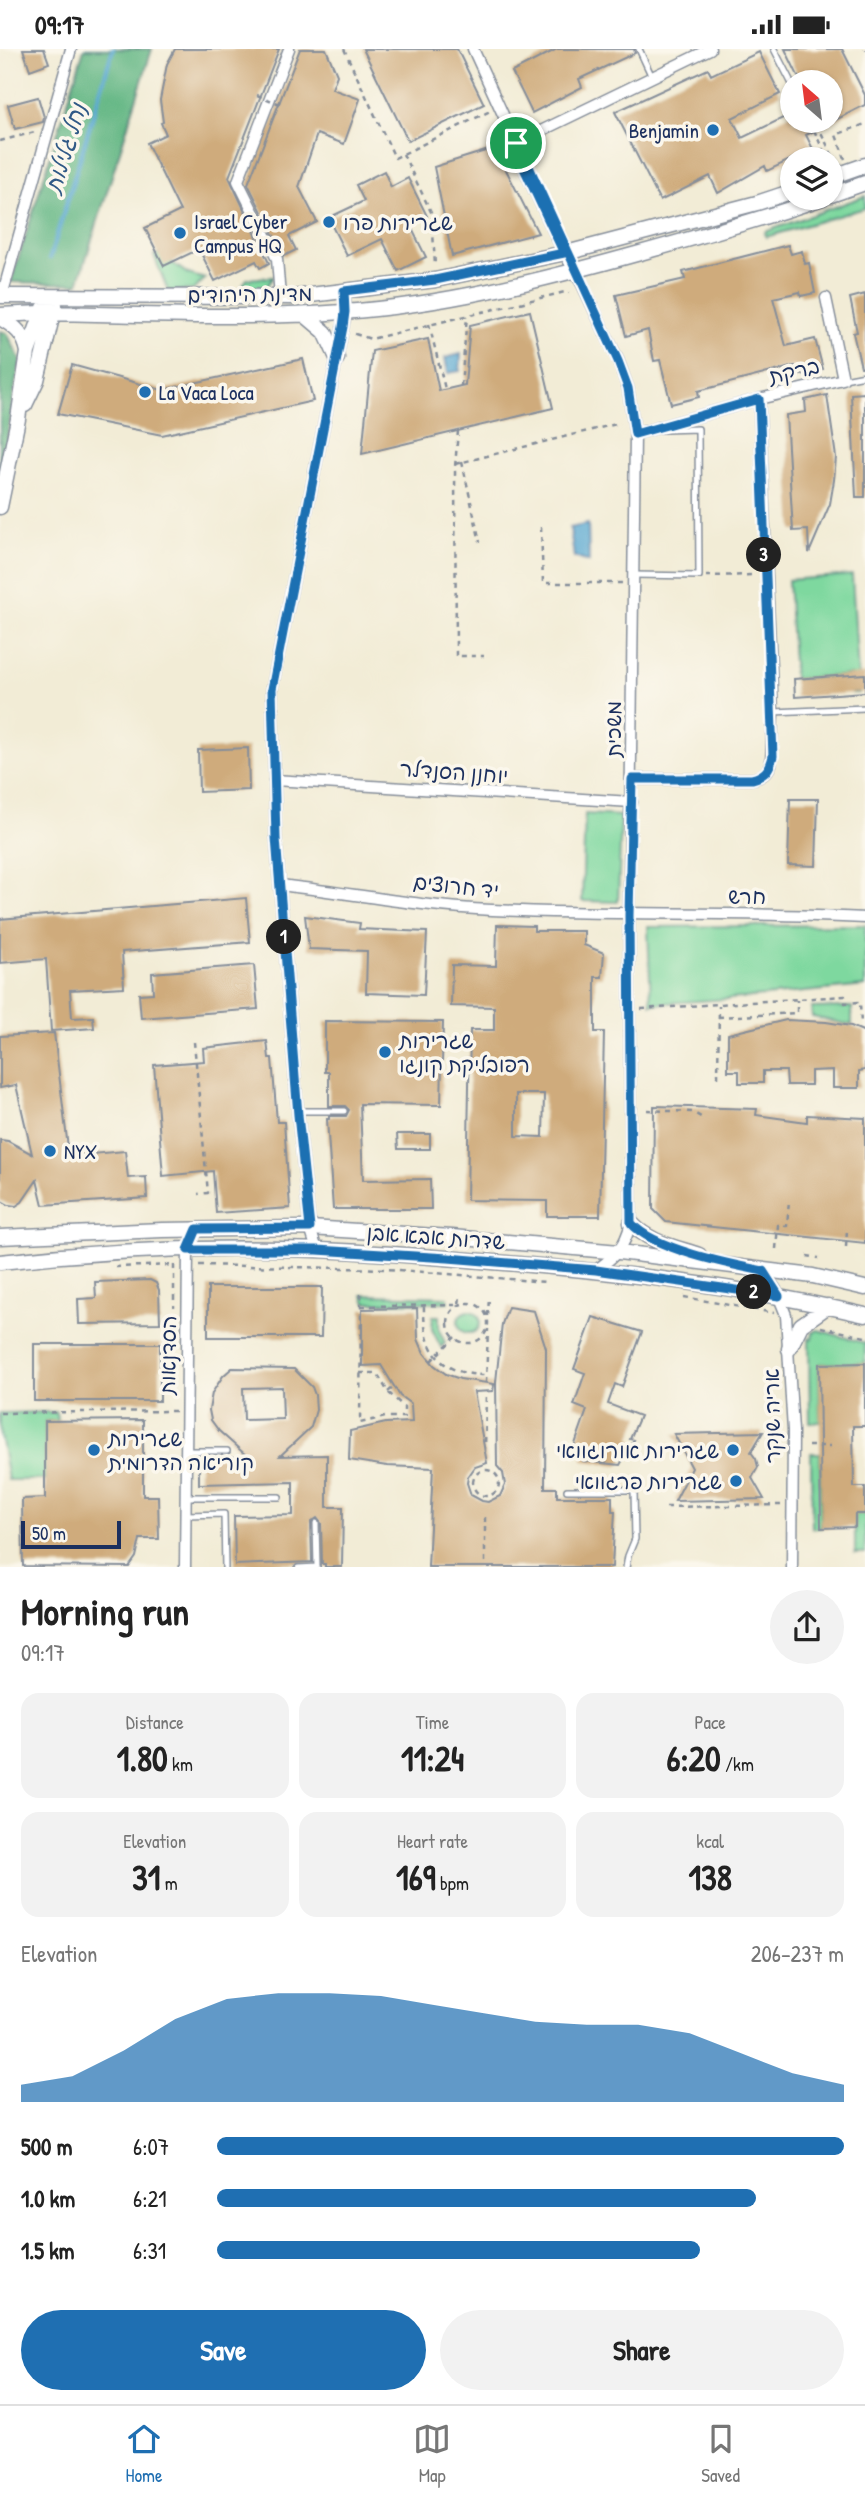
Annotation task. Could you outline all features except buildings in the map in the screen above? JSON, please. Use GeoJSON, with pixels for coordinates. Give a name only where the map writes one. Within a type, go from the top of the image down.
{"type":"FeatureCollection","features":[{"type":"Feature","properties":{"kind":"street"},"geometry":{"type":"LineString","coordinates":[[1,296],[71,49]]}},
{"type":"Feature","properties":{"kind":"street"},"geometry":{"type":"LineString","coordinates":[[279,297],[278,259],[238,181],[289,49]]}},
{"type":"Feature","properties":{"kind":"street","name":"משכית"},"geometry":{"type":"LineString","coordinates":[[473,49],[516,143],[515,149],[618,361],[628,388],[635,434],[629,915],[631,1223],[619,1252],[596,1270]]}},
{"type":"Feature","properties":{"kind":"street"},"geometry":{"type":"LineString","coordinates":[[516,143],[710,49]]}},
{"type":"Feature","properties":{"kind":"street"},"geometry":{"type":"LineString","coordinates":[[843,173],[865,165]]}},
{"type":"Feature","properties":{"kind":"street"},"geometry":{"type":"LineString","coordinates":[[843,191],[865,183]]}},
{"type":"Feature","properties":{"kind":"street","name":"מדינת היהודים"},"geometry":{"type":"LineString","coordinates":[[1,296],[279,297],[435,280],[567,253],[780,196]]}},
{"type":"Feature","properties":{"kind":"street","name":"מדינת היהודים"},"geometry":{"type":"LineString","coordinates":[[0,317],[47,313],[162,316],[304,315],[438,302],[576,271],[789,210]]}},
{"type":"Feature","properties":{"kind":"street"},"geometry":{"type":"LineString","coordinates":[[317,1250],[310,1228],[297,1111],[280,885],[272,689],[337,358],[345,312],[344,291]]}},
{"type":"Feature","properties":{"kind":"street"},"geometry":{"type":"LineString","coordinates":[[28,352],[55,295]]}},
{"type":"Feature","properties":{"kind":"street","name":"ברקת"},"geometry":{"type":"LineString","coordinates":[[635,434],[759,399],[843,379],[826,298]]}},
{"type":"Feature","properties":{"kind":"street"},"geometry":{"type":"LineString","coordinates":[[18,419],[37,380],[48,337],[47,313]]}},
{"type":"Feature","properties":{"kind":"street"},"geometry":{"type":"LineString","coordinates":[[48,337],[58,324],[72,313]]}},
{"type":"Feature","properties":{"kind":"street"},"geometry":{"type":"LineString","coordinates":[[304,315],[325,332],[337,358]]}},
{"type":"Feature","properties":{"kind":"street"},"geometry":{"type":"LineString","coordinates":[[0,317],[20,333],[27,343],[28,352],[0,507]]}},
{"type":"Feature","properties":{"kind":"street"},"geometry":{"type":"LineString","coordinates":[[632,779],[752,779],[760,778],[768,771],[773,756],[773,712],[759,399]]}},
{"type":"Feature","properties":{"kind":"street","name":"יוחנן הסנדלר"},"geometry":{"type":"LineString","coordinates":[[274,780],[632,802]]}},
{"type":"Feature","properties":{"kind":"street","name":"יד חרוצים"},"geometry":{"type":"LineString","coordinates":[[280,885],[452,907],[629,915]]}},
{"type":"Feature","properties":{"kind":"street","name":"חרש"},"geometry":{"type":"LineString","coordinates":[[629,915],[816,915],[865,918]]}},
{"type":"Feature","properties":{"kind":"street"},"geometry":{"type":"LineString","coordinates":[[631,1223],[640,1233],[654,1240],[727,1264]]}},
{"type":"Feature","properties":{"kind":"street","name":"שדרות אבא אבן"},"geometry":{"type":"LineString","coordinates":[[0,1237],[197,1229],[310,1228],[619,1252],[813,1276],[865,1288]]}},
{"type":"Feature","properties":{"kind":"street","name":"הסדנאות"},"geometry":{"type":"LineString","coordinates":[[185,1567],[188,1257],[197,1229]]}},
{"type":"Feature","properties":{"kind":"street","name":"שדרות אבא אבן"},"geometry":{"type":"LineString","coordinates":[[0,1262],[53,1256],[188,1257],[317,1250],[596,1270],[779,1296],[865,1315]]}},
{"type":"Feature","properties":{"kind":"street","name":"אריה שנקר"},"geometry":{"type":"LineString","coordinates":[[763,1271],[779,1296],[786,1315],[792,1420],[792,1567]]}},
{"type":"Feature","properties":{"kind":"street"},"geometry":{"type":"LineString","coordinates":[[789,1349],[801,1325],[828,1306]]}},
{"type":"Feature","properties":{"kind":"lane"},"geometry":{"type":"LineString","coordinates":[[639,49],[652,77]]}},
{"type":"Feature","properties":{"kind":"lane"},"geometry":{"type":"LineString","coordinates":[[774,49],[785,70]]}},
{"type":"Feature","properties":{"kind":"lane"},"geometry":{"type":"LineString","coordinates":[[843,379],[865,376]]}},
{"type":"Feature","properties":{"kind":"lane"},"geometry":{"type":"LineString","coordinates":[[633,575],[699,576],[698,429],[649,430]]}},
{"type":"Feature","properties":{"kind":"lane"},"geometry":{"type":"LineString","coordinates":[[773,712],[865,708]]}},
{"type":"Feature","properties":{"kind":"lane"},"geometry":{"type":"LineString","coordinates":[[297,1111],[344,1111]]}},
{"type":"Feature","properties":{"kind":"lane"},"geometry":{"type":"LineString","coordinates":[[186,1451],[227,1451]]}},
{"type":"Feature","properties":{"kind":"lane"},"geometry":{"type":"LineString","coordinates":[[567,1490],[634,1490],[635,1539],[626,1567]]}},
{"type":"Feature","properties":{"kind":"lane"},"geometry":{"type":"LineString","coordinates":[[186,1497],[279,1497]]}},
{"type":"Feature","properties":{"kind":"lane"},"geometry":{"type":"LineString","coordinates":[[186,1515],[224,1514],[225,1567]]}},
{"type":"Feature","properties":{"kind":"lane"},"geometry":{"type":"LineString","coordinates":[[298,1567],[317,1567],[316,1523]]}},
{"type":"Feature","properties":{"kind":"path"},"geometry":{"type":"LineString","coordinates":[[344,49],[395,158],[499,107]]}},
{"type":"Feature","properties":{"kind":"path"},"geometry":{"type":"LineString","coordinates":[[257,95],[280,104]]}},
{"type":"Feature","properties":{"kind":"path"},"geometry":{"type":"LineString","coordinates":[[838,147],[836,135],[865,124]]}},
{"type":"Feature","properties":{"kind":"path"},"geometry":{"type":"LineString","coordinates":[[0,141],[49,129]]}},
{"type":"Feature","properties":{"kind":"path"},"geometry":{"type":"LineString","coordinates":[[403,154],[432,214],[435,280]]}},
{"type":"Feature","properties":{"kind":"path"},"geometry":{"type":"LineString","coordinates":[[352,333],[371,339],[569,293]]}},
{"type":"Feature","properties":{"kind":"path"},"geometry":{"type":"LineString","coordinates":[[461,386],[467,316]]}},
{"type":"Feature","properties":{"kind":"path"},"geometry":{"type":"LineString","coordinates":[[429,324],[445,389]]}},
{"type":"Feature","properties":{"kind":"path"},"geometry":{"type":"LineString","coordinates":[[455,464],[620,423]]}},
{"type":"Feature","properties":{"kind":"path"},"geometry":{"type":"LineString","coordinates":[[456,431],[456,656],[484,656]]}},
{"type":"Feature","properties":{"kind":"path"},"geometry":{"type":"LineString","coordinates":[[462,462],[480,542]]}},
{"type":"Feature","properties":{"kind":"path"},"geometry":{"type":"LineString","coordinates":[[541,527],[543,583],[622,583]]}},
{"type":"Feature","properties":{"kind":"path"},"geometry":{"type":"LineString","coordinates":[[699,576],[743,575]]}},
{"type":"Feature","properties":{"kind":"path"},"geometry":{"type":"LineString","coordinates":[[631,1009],[719,1006],[845,996],[845,1003],[860,1002],[861,1025]]}},
{"type":"Feature","properties":{"kind":"path"},"geometry":{"type":"LineString","coordinates":[[718,1017],[797,1013],[797,1000]]}},
{"type":"Feature","properties":{"kind":"path"},"geometry":{"type":"LineString","coordinates":[[718,1078],[719,1006]]}},
{"type":"Feature","properties":{"kind":"path"},"geometry":{"type":"LineString","coordinates":[[194,1042],[208,1193],[198,1194]]}},
{"type":"Feature","properties":{"kind":"path"},"geometry":{"type":"LineString","coordinates":[[647,1111],[692,1112],[701,1117]]}},
{"type":"Feature","properties":{"kind":"path"},"geometry":{"type":"LineString","coordinates":[[776,1249],[778,1225],[787,1226],[789,1201]]}},
{"type":"Feature","properties":{"kind":"path"},"geometry":{"type":"LineString","coordinates":[[846,1247],[847,1229]]}},
{"type":"Feature","properties":{"kind":"path"},"geometry":{"type":"LineString","coordinates":[[807,1256],[819,1258]]}},
{"type":"Feature","properties":{"kind":"path"},"geometry":{"type":"LineString","coordinates":[[188,1257],[547,1282]]}},
{"type":"Feature","properties":{"kind":"path"},"geometry":{"type":"LineString","coordinates":[[360,1373],[377,1373],[388,1392],[404,1407],[404,1417],[386,1417],[360,1423],[360,1373],[360,1306],[361,1294]]}},
{"type":"Feature","properties":{"kind":"path"},"geometry":{"type":"LineString","coordinates":[[360,1306],[424,1306],[459,1305],[471,1303],[481,1308],[488,1318],[487,1330],[479,1339],[467,1342],[455,1337],[449,1323],[452,1313],[459,1305],[460,1296]]}},
{"type":"Feature","properties":{"kind":"path"},"geometry":{"type":"LineString","coordinates":[[486,1382],[489,1296]]}},
{"type":"Feature","properties":{"kind":"path"},"geometry":{"type":"LineString","coordinates":[[680,1296],[786,1315]]}},
{"type":"Feature","properties":{"kind":"path"},"geometry":{"type":"LineString","coordinates":[[424,1306],[425,1334],[436,1357],[449,1367],[464,1373],[486,1375]]}},
{"type":"Feature","properties":{"kind":"path"},"geometry":{"type":"LineString","coordinates":[[814,1328],[821,1327],[865,1337]]}},
{"type":"Feature","properties":{"kind":"path"},"geometry":{"type":"LineString","coordinates":[[431,1361],[455,1337]]}},
{"type":"Feature","properties":{"kind":"path"},"geometry":{"type":"LineString","coordinates":[[388,1392],[394,1387]]}},
{"type":"Feature","properties":{"kind":"path"},"geometry":{"type":"LineString","coordinates":[[485,1452],[486,1391]]}},
{"type":"Feature","properties":{"kind":"path"},"geometry":{"type":"LineString","coordinates":[[0,1413],[174,1411]]}},
{"type":"Feature","properties":{"kind":"path"},"geometry":{"type":"LineString","coordinates":[[808,1446],[831,1446]]}},
{"type":"Feature","properties":{"kind":"path"},"geometry":{"type":"LineString","coordinates":[[485,1463],[485,1470]]}},
{"type":"Feature","properties":{"kind":"path"},"geometry":{"type":"LineString","coordinates":[[485,1470],[495,1473],[499,1482],[495,1492],[485,1496],[478,1493],[473,1484],[476,1474],[485,1470]]}},
{"type":"Feature","properties":{"kind":"path"},"geometry":{"type":"LineString","coordinates":[[485,1496],[485,1501]]}},
{"type":"Feature","properties":{"kind":"path"},"geometry":{"type":"LineString","coordinates":[[666,1507],[792,1505]]}},
{"type":"Feature","properties":{"kind":"path"},"geometry":{"type":"LineString","coordinates":[[485,1517],[485,1567]]}},
{"type":"Feature","properties":{"kind":"green space"},"geometry":{"type":"Polygon","coordinates":[[[84,49],[152,49],[78,284],[11,282],[84,49]]]}},
{"type":"Feature","properties":{"kind":"green space"},"geometry":{"type":"Polygon","coordinates":[[[865,196],[865,208],[766,237],[765,232],[826,210],[843,210],[843,204],[865,196]]]}},
{"type":"Feature","properties":{"kind":"green space"},"geometry":{"type":"Polygon","coordinates":[[[160,254],[188,274],[205,279],[193,290],[168,291],[154,255],[160,254]]]}},
{"type":"Feature","properties":{"kind":"green space"},"geometry":{"type":"Polygon","coordinates":[[[273,277],[266,287],[241,289],[247,279],[273,277]]]}},
{"type":"Feature","properties":{"kind":"green space"},"geometry":{"type":"Polygon","coordinates":[[[0,331],[7,333],[21,361],[0,484],[0,331]]]}},
{"type":"Feature","properties":{"kind":"green space"},"geometry":{"type":"Polygon","coordinates":[[[852,575],[859,693],[852,693],[851,675],[794,679],[788,580],[852,575]]]}},
{"type":"Feature","properties":{"kind":"green space"},"geometry":{"type":"Polygon","coordinates":[[[585,814],[621,816],[618,902],[582,901],[585,814]]]}},
{"type":"Feature","properties":{"kind":"green space"},"geometry":{"type":"Polygon","coordinates":[[[865,925],[865,986],[651,1004],[648,927],[865,925]]]}},
{"type":"Feature","properties":{"kind":"green space"},"geometry":{"type":"Polygon","coordinates":[[[852,1007],[852,1025],[812,1017],[811,1008],[852,1007]]]}},
{"type":"Feature","properties":{"kind":"green space"},"geometry":{"type":"Polygon","coordinates":[[[363,1295],[448,1297],[448,1302],[366,1303],[363,1295]]]}},
{"type":"Feature","properties":{"kind":"green space"},"geometry":{"type":"Polygon","coordinates":[[[469,1311],[477,1314],[480,1322],[477,1330],[469,1333],[461,1330],[458,1322],[461,1314],[469,1311]]]}},
{"type":"Feature","properties":{"kind":"green space"},"geometry":{"type":"Polygon","coordinates":[[[433,1316],[439,1316],[439,1330],[445,1343],[441,1347],[432,1329],[433,1316]]]}},
{"type":"Feature","properties":{"kind":"green space"},"geometry":{"type":"Polygon","coordinates":[[[818,1330],[865,1343],[865,1363],[819,1364],[820,1422],[810,1422],[809,1338],[812,1339],[813,1332],[818,1330]]]}},
{"type":"Feature","properties":{"kind":"green space"},"geometry":{"type":"Polygon","coordinates":[[[56,1412],[57,1421],[45,1421],[45,1480],[8,1480],[0,1434],[0,1413],[56,1412]]]}},
{"type":"Feature","properties":{"kind":"green space"},"geometry":{"type":"Polygon","coordinates":[[[811,1453],[820,1453],[821,1528],[812,1528],[811,1453]]]}},
{"type":"Feature","properties":{"kind":"green space"},"geometry":{"type":"Polygon","coordinates":[[[855,1514],[865,1514],[865,1553],[855,1553],[855,1514]]]}},
{"type":"Feature","properties":{"kind":"water"},"geometry":{"type":"Polygon","coordinates":[[[461,354],[460,371],[448,373],[445,358],[461,354]]]}},
{"type":"Feature","properties":{"kind":"water"},"geometry":{"type":"Polygon","coordinates":[[[588,524],[589,562],[574,557],[570,528],[588,524]]]}},
{"type":"Feature","properties":{"kind":"waterway","name":"נחל גלילות"},"geometry":{"type":"LineString","coordinates":[[50,258],[113,49]]}},
{"type":"Feature","properties":{"kind":"place","name":"Benjamin"},"geometry":{"type":"Point","coordinates":[713,130]}},
{"type":"Feature","properties":{"kind":"place","name":"שגרירות פרו"},"geometry":{"type":"Point","coordinates":[329,222]}},
{"type":"Feature","properties":{"kind":"place","name":"Israel Cyber Campus HQ"},"geometry":{"type":"Point","coordinates":[180,233]}},
{"type":"Feature","properties":{"kind":"place","name":"La Vaca Loca"},"geometry":{"type":"Point","coordinates":[145,392]}},
{"type":"Feature","properties":{"kind":"place","name":"שגרירות רפובליקת קונגו"},"geometry":{"type":"Point","coordinates":[385,1052]}},
{"type":"Feature","properties":{"kind":"place","name":"NYX"},"geometry":{"type":"Point","coordinates":[50,1151]}},
{"type":"Feature","properties":{"kind":"place","name":"שגרירות קוריאה הדרומית"},"geometry":{"type":"Point","coordinates":[94,1450]}},
{"type":"Feature","properties":{"kind":"place","name":"שגרירות אורוגוואי"},"geometry":{"type":"Point","coordinates":[733,1450]}},
{"type":"Feature","properties":{"kind":"place","name":"שגרירות פרגוואי"},"geometry":{"type":"Point","coordinates":[736,1481]}},
{"type":"Feature","properties":{"kind":"route"},"geometry":{"type":"LineString","coordinates":[[516,143],[567,245],[576,271],[618,361],[628,388],[635,434],[759,399],[773,756],[768,771],[760,778],[632,779],[629,915],[631,1223],[640,1233],[654,1240],[727,1264],[763,1271],[779,1296],[596,1270],[448,1258],[317,1250],[188,1250],[197,1229],[310,1228],[298,1115],[276,838],[272,689],[343,327],[344,291],[435,280],[564,253],[515,149],[516,143]]}}]}
